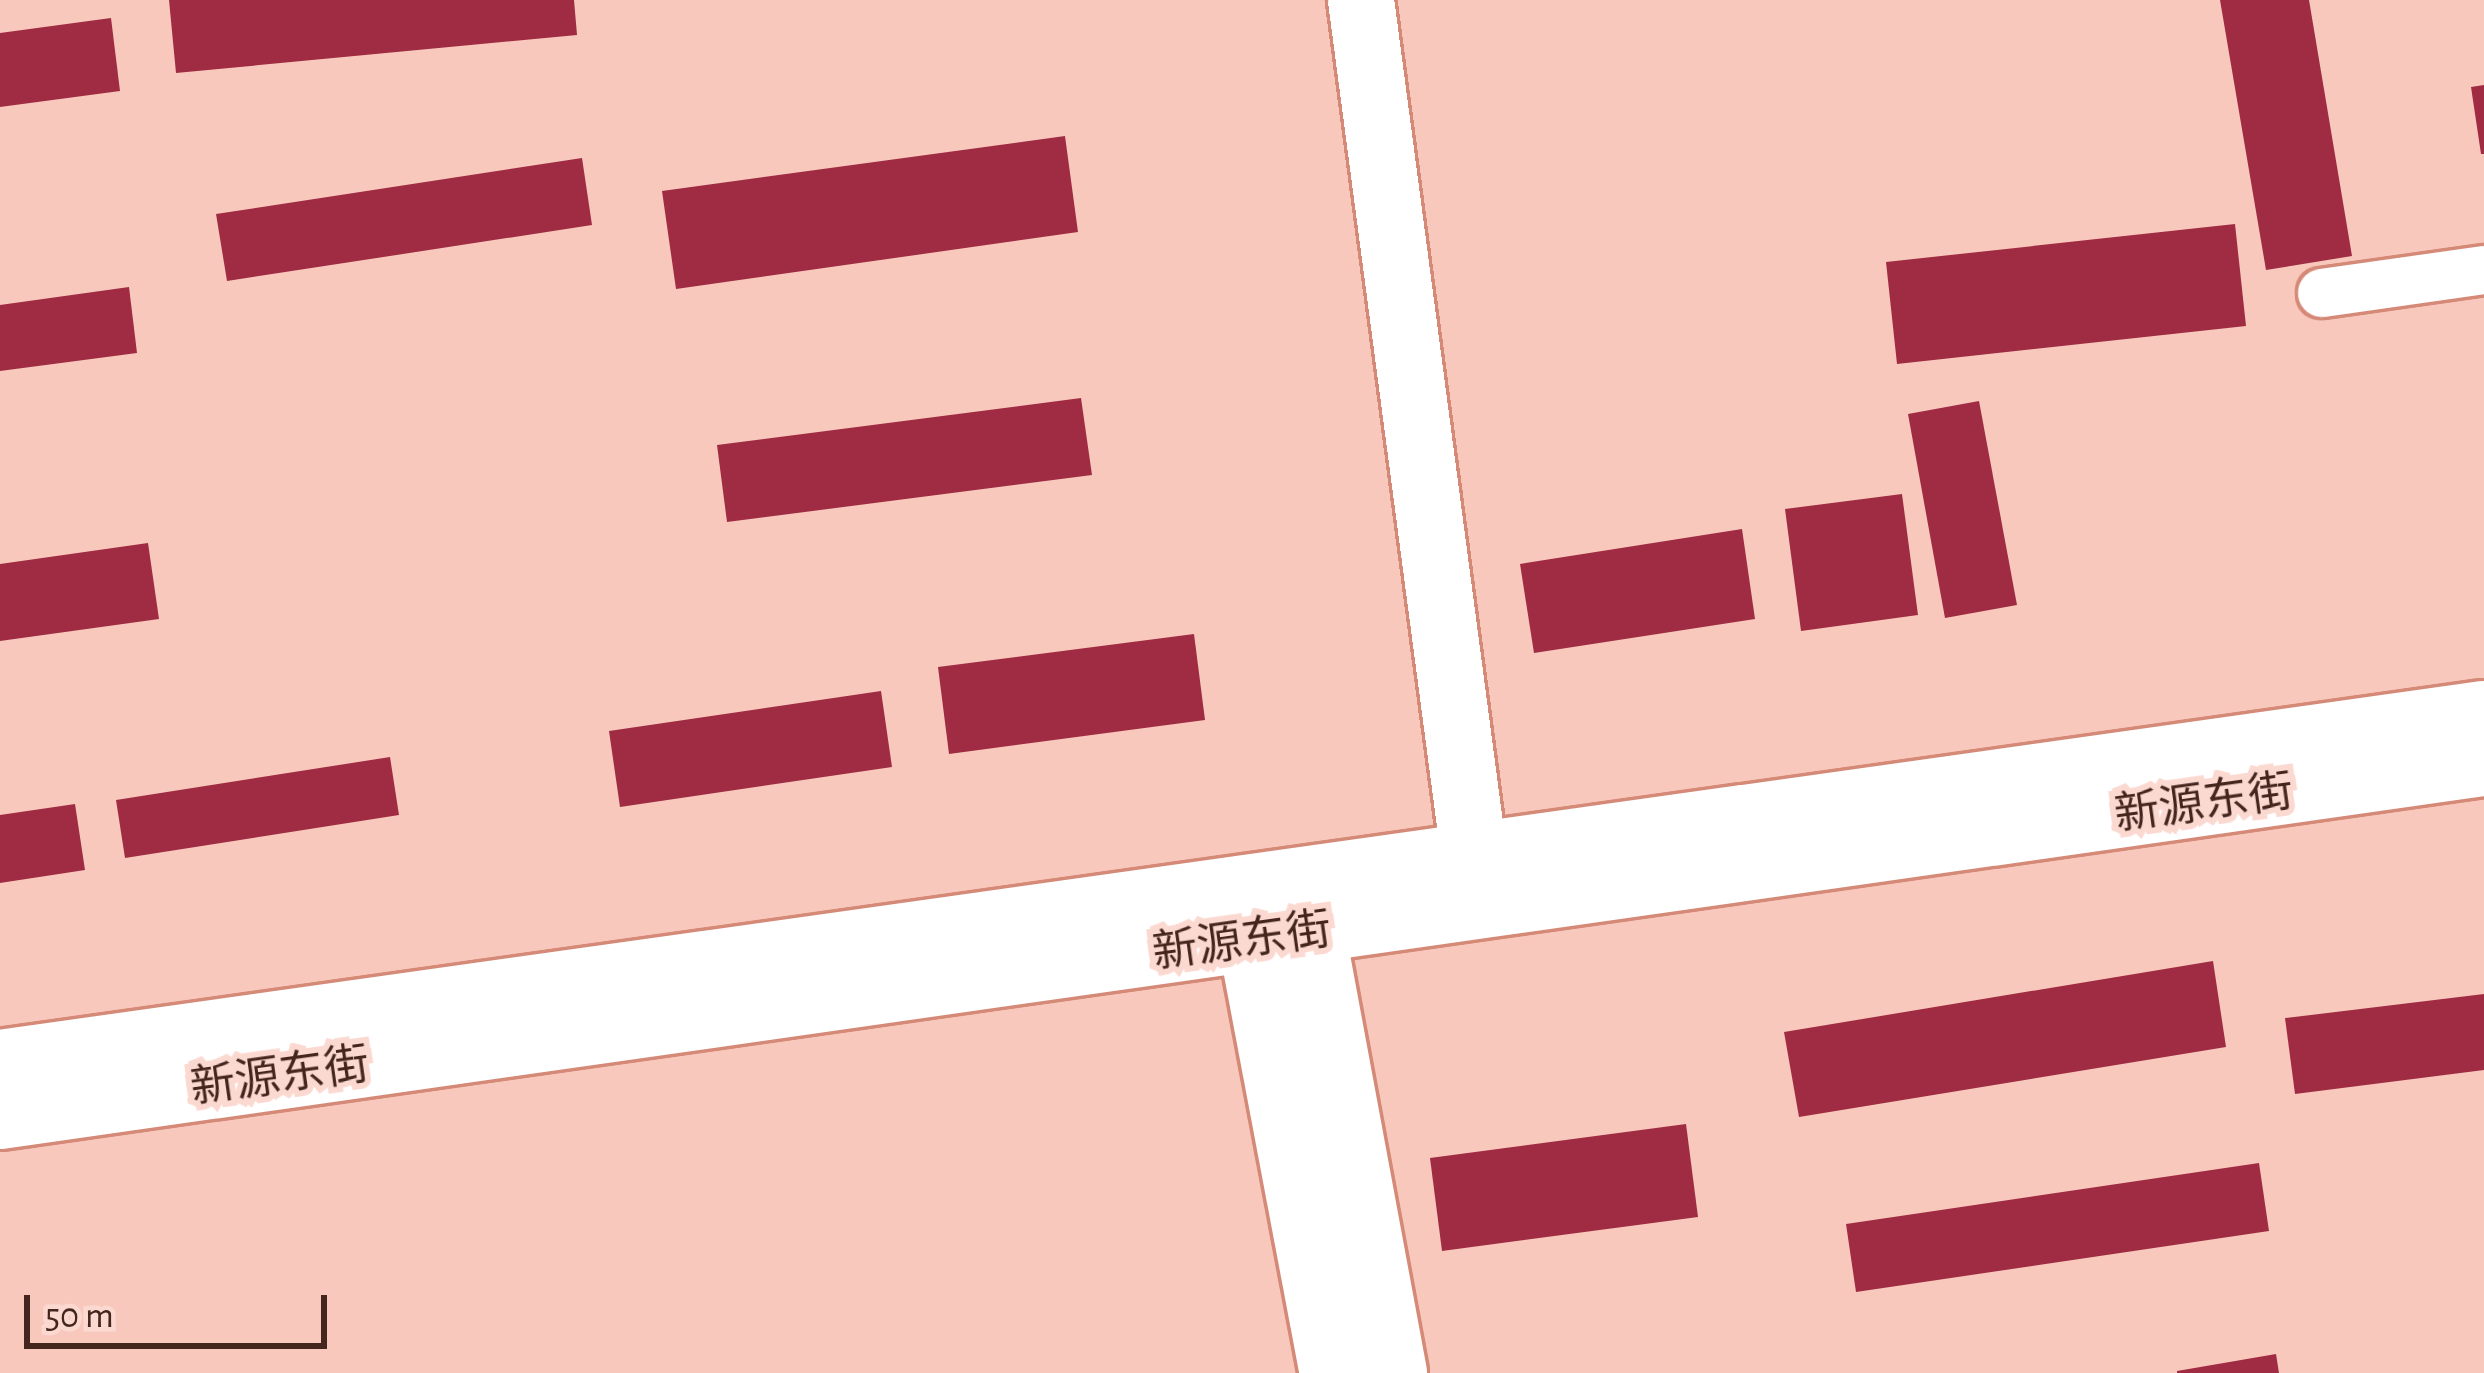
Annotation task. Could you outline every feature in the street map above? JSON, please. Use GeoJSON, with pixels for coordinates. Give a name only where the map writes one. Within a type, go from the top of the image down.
{"type":"FeatureCollection","features":[{"type":"Feature","properties":{"kind":"main road"},"geometry":{"type":"LineString","coordinates":[[1361,0],[1478,883]]}},
{"type":"Feature","properties":{"kind":"main road","name":"新源东街"},"geometry":{"type":"LineString","coordinates":[[1478,883],[2484,714]]}},
{"type":"Feature","properties":{"kind":"main road","name":"新源东街"},"geometry":{"type":"LineString","coordinates":[[0,1063],[2484,763]]}},
{"type":"Feature","properties":{"kind":"main road"},"geometry":{"type":"LineString","coordinates":[[1277,911],[1334,1373]]}},
{"type":"Feature","properties":{"kind":"main road"},"geometry":{"type":"LineString","coordinates":[[1277,911],[1394,1373]]}},
{"type":"Feature","properties":{"kind":"main road","name":"新源东街"},"geometry":{"type":"LineString","coordinates":[[0,1116],[1277,911]]}},
{"type":"Feature","properties":{"kind":"street"},"geometry":{"type":"LineString","coordinates":[[2322,293],[2484,270]]}},
{"type":"Feature","properties":{"kind":"building"},"geometry":{"type":"Polygon","coordinates":[[[169,0],[574,0],[577,35],[176,73],[169,0]]]}},
{"type":"Feature","properties":{"kind":"building"},"geometry":{"type":"Polygon","coordinates":[[[2220,0],[2309,0],[2352,256],[2266,270],[2220,0]]]}},
{"type":"Feature","properties":{"kind":"building"},"geometry":{"type":"Polygon","coordinates":[[[111,18],[120,91],[0,107],[0,33],[111,18]]]}},
{"type":"Feature","properties":{"kind":"building"},"geometry":{"type":"Polygon","coordinates":[[[2484,85],[2484,154],[2481,154],[2471,87],[2484,85]]]}},
{"type":"Feature","properties":{"kind":"building"},"geometry":{"type":"Polygon","coordinates":[[[1065,136],[1078,232],[676,289],[662,191],[1065,136]]]}},
{"type":"Feature","properties":{"kind":"building"},"geometry":{"type":"Polygon","coordinates":[[[582,158],[592,225],[227,281],[216,214],[582,158]]]}},
{"type":"Feature","properties":{"kind":"building"},"geometry":{"type":"Polygon","coordinates":[[[2235,224],[2246,326],[1897,364],[1886,262],[2235,224]]]}},
{"type":"Feature","properties":{"kind":"building"},"geometry":{"type":"Polygon","coordinates":[[[129,287],[137,353],[0,371],[0,305],[129,287]]]}},
{"type":"Feature","properties":{"kind":"building"},"geometry":{"type":"Polygon","coordinates":[[[1081,398],[1092,475],[727,522],[717,445],[1081,398]]]}},
{"type":"Feature","properties":{"kind":"building"},"geometry":{"type":"Polygon","coordinates":[[[1979,401],[2017,605],[1945,618],[1908,414],[1979,401]]]}},
{"type":"Feature","properties":{"kind":"building"},"geometry":{"type":"Polygon","coordinates":[[[1902,494],[1918,615],[1801,631],[1785,509],[1902,494]]]}},
{"type":"Feature","properties":{"kind":"building"},"geometry":{"type":"Polygon","coordinates":[[[1742,529],[1755,619],[1534,653],[1520,564],[1742,529]]]}},
{"type":"Feature","properties":{"kind":"building"},"geometry":{"type":"Polygon","coordinates":[[[148,543],[159,619],[0,641],[0,564],[148,543]]]}},
{"type":"Feature","properties":{"kind":"building"},"geometry":{"type":"Polygon","coordinates":[[[1194,634],[1205,720],[949,754],[938,667],[1194,634]]]}},
{"type":"Feature","properties":{"kind":"building"},"geometry":{"type":"Polygon","coordinates":[[[881,691],[892,767],[620,807],[609,731],[881,691]]]}},
{"type":"Feature","properties":{"kind":"building"},"geometry":{"type":"Polygon","coordinates":[[[390,757],[399,815],[125,858],[116,800],[390,757]]]}},
{"type":"Feature","properties":{"kind":"building"},"geometry":{"type":"Polygon","coordinates":[[[75,804],[85,870],[0,883],[0,815],[75,804]]]}},
{"type":"Feature","properties":{"kind":"building"},"geometry":{"type":"Polygon","coordinates":[[[2213,961],[2226,1047],[1799,1117],[1784,1032],[2213,961]]]}},
{"type":"Feature","properties":{"kind":"building"},"geometry":{"type":"Polygon","coordinates":[[[2484,994],[2484,1070],[2295,1094],[2285,1018],[2484,994]]]}},
{"type":"Feature","properties":{"kind":"building"},"geometry":{"type":"Polygon","coordinates":[[[1686,1124],[1698,1217],[1442,1251],[1430,1158],[1686,1124]]]}},
{"type":"Feature","properties":{"kind":"building"},"geometry":{"type":"Polygon","coordinates":[[[2259,1163],[2269,1231],[1856,1292],[1846,1224],[2259,1163]]]}},
{"type":"Feature","properties":{"kind":"building"},"geometry":{"type":"Polygon","coordinates":[[[2276,1354],[2279,1373],[2177,1373],[2177,1371],[2276,1354]]]}}]}
